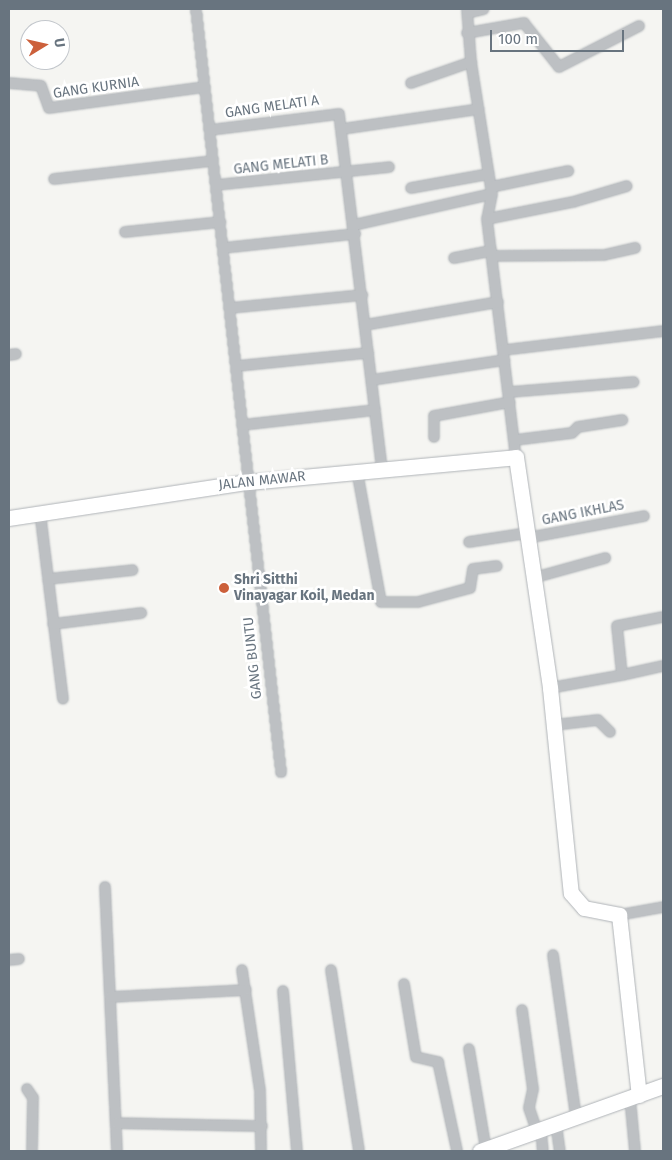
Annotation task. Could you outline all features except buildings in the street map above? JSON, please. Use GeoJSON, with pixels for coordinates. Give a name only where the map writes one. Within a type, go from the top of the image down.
{"type":"FeatureCollection","features":[{"type":"Feature","properties":{"kind":"street","name":"GANG BUNTU"},"geometry":{"type":"LineString","coordinates":[[196,9],[237,366],[280,772]]}},
{"type":"Feature","properties":{"kind":"street"},"geometry":{"type":"LineString","coordinates":[[484,9],[467,11],[467,33],[492,190],[487,219],[516,457],[550,688],[571,893],[584,908],[619,915],[663,907]]}},
{"type":"Feature","properties":{"kind":"street"},"geometry":{"type":"LineString","coordinates":[[467,33],[524,23],[559,67],[639,26]]}},
{"type":"Feature","properties":{"kind":"street"},"geometry":{"type":"LineString","coordinates":[[411,83],[471,62]]}},
{"type":"Feature","properties":{"kind":"street","name":"GANG KURNIA"},"geometry":{"type":"LineString","coordinates":[[9,83],[40,86],[49,108],[205,87]]}},
{"type":"Feature","properties":{"kind":"street"},"geometry":{"type":"LineString","coordinates":[[382,469],[342,129],[479,109]]}},
{"type":"Feature","properties":{"kind":"street","name":"GANG MELATI A"},"geometry":{"type":"LineString","coordinates":[[210,130],[338,112],[342,129]]}},
{"type":"Feature","properties":{"kind":"street"},"geometry":{"type":"LineString","coordinates":[[54,179],[213,161]]}},
{"type":"Feature","properties":{"kind":"street","name":"GANG MELATI B"},"geometry":{"type":"LineString","coordinates":[[216,185],[389,167]]}},
{"type":"Feature","properties":{"kind":"street"},"geometry":{"type":"LineString","coordinates":[[223,248],[354,229],[453,205],[492,190],[568,171]]}},
{"type":"Feature","properties":{"kind":"street"},"geometry":{"type":"LineString","coordinates":[[411,188],[489,174]]}},
{"type":"Feature","properties":{"kind":"street"},"geometry":{"type":"LineString","coordinates":[[487,219],[565,204],[627,186]]}},
{"type":"Feature","properties":{"kind":"street"},"geometry":{"type":"LineString","coordinates":[[124,232],[220,222]]}},
{"type":"Feature","properties":{"kind":"street"},"geometry":{"type":"LineString","coordinates":[[454,258],[491,253],[604,255],[635,248]]}},
{"type":"Feature","properties":{"kind":"street"},"geometry":{"type":"LineString","coordinates":[[230,308],[362,295]]}},
{"type":"Feature","properties":{"kind":"street"},"geometry":{"type":"LineString","coordinates":[[365,325],[498,302]]}},
{"type":"Feature","properties":{"kind":"street"},"geometry":{"type":"LineString","coordinates":[[372,380],[505,355],[663,331]]}},
{"type":"Feature","properties":{"kind":"street"},"geometry":{"type":"LineString","coordinates":[[237,366],[368,353]]}},
{"type":"Feature","properties":{"kind":"street"},"geometry":{"type":"LineString","coordinates":[[434,437],[434,416],[510,397],[634,382]]}},
{"type":"Feature","properties":{"kind":"street"},"geometry":{"type":"LineString","coordinates":[[242,425],[375,410]]}},
{"type":"Feature","properties":{"kind":"street"},"geometry":{"type":"LineString","coordinates":[[514,440],[572,433],[578,427],[622,420]]}},
{"type":"Feature","properties":{"kind":"street","name":"JALAN MAWAR"},"geometry":{"type":"LineString","coordinates":[[9,518],[248,482],[516,457]]}},
{"type":"Feature","properties":{"kind":"street"},"geometry":{"type":"LineString","coordinates":[[357,471],[381,602],[418,602],[470,588],[473,569],[497,566]]}},
{"type":"Feature","properties":{"kind":"street"},"geometry":{"type":"LineString","coordinates":[[40,512],[63,699]]}},
{"type":"Feature","properties":{"kind":"street","name":"GANG IKHLAS"},"geometry":{"type":"LineString","coordinates":[[469,542],[527,535],[644,516]]}},
{"type":"Feature","properties":{"kind":"street"},"geometry":{"type":"LineString","coordinates":[[533,578],[605,558]]}},
{"type":"Feature","properties":{"kind":"street"},"geometry":{"type":"LineString","coordinates":[[48,580],[133,570]]}},
{"type":"Feature","properties":{"kind":"street"},"geometry":{"type":"LineString","coordinates":[[53,624],[141,613]]}},
{"type":"Feature","properties":{"kind":"street"},"geometry":{"type":"LineString","coordinates":[[622,675],[617,626],[663,617]]}},
{"type":"Feature","properties":{"kind":"street"},"geometry":{"type":"LineString","coordinates":[[550,688],[663,666]]}},
{"type":"Feature","properties":{"kind":"street"},"geometry":{"type":"LineString","coordinates":[[554,725],[598,720],[610,732]]}},
{"type":"Feature","properties":{"kind":"street"},"geometry":{"type":"LineString","coordinates":[[105,887],[117,1151]]}},
{"type":"Feature","properties":{"kind":"street"},"geometry":{"type":"LineString","coordinates":[[619,915],[635,1096],[635,1151]]}},
{"type":"Feature","properties":{"kind":"street"},"geometry":{"type":"LineString","coordinates":[[554,955],[576,1117]]}},
{"type":"Feature","properties":{"kind":"street"},"geometry":{"type":"LineString","coordinates":[[242,970],[262,1126],[262,1151]]}},
{"type":"Feature","properties":{"kind":"street"},"geometry":{"type":"LineString","coordinates":[[331,970],[358,1151]]}},
{"type":"Feature","properties":{"kind":"street"},"geometry":{"type":"LineString","coordinates":[[404,984],[416,1057],[438,1062],[456,1151]]}},
{"type":"Feature","properties":{"kind":"street"},"geometry":{"type":"LineString","coordinates":[[111,998],[246,990]]}},
{"type":"Feature","properties":{"kind":"street"},"geometry":{"type":"LineString","coordinates":[[283,991],[297,1151]]}},
{"type":"Feature","properties":{"kind":"street"},"geometry":{"type":"LineString","coordinates":[[522,1010],[533,1089],[531,1118],[539,1130],[543,1151]]}},
{"type":"Feature","properties":{"kind":"street"},"geometry":{"type":"LineString","coordinates":[[469,1049],[492,1149],[539,1130],[663,1086]]}},
{"type":"Feature","properties":{"kind":"street"},"geometry":{"type":"LineString","coordinates":[[27,1089],[33,1098],[32,1151]]}},
{"type":"Feature","properties":{"kind":"street"},"geometry":{"type":"LineString","coordinates":[[116,1123],[262,1126]]}},
{"type":"Feature","properties":{"kind":"street"},"geometry":{"type":"LineString","coordinates":[[556,1124],[560,1151]]}},
{"type":"Feature","properties":{"kind":"place","name":"Shri Sitthi Vinayagar Koil, Medan"},"geometry":{"type":"Point","coordinates":[224,588]}}]}
